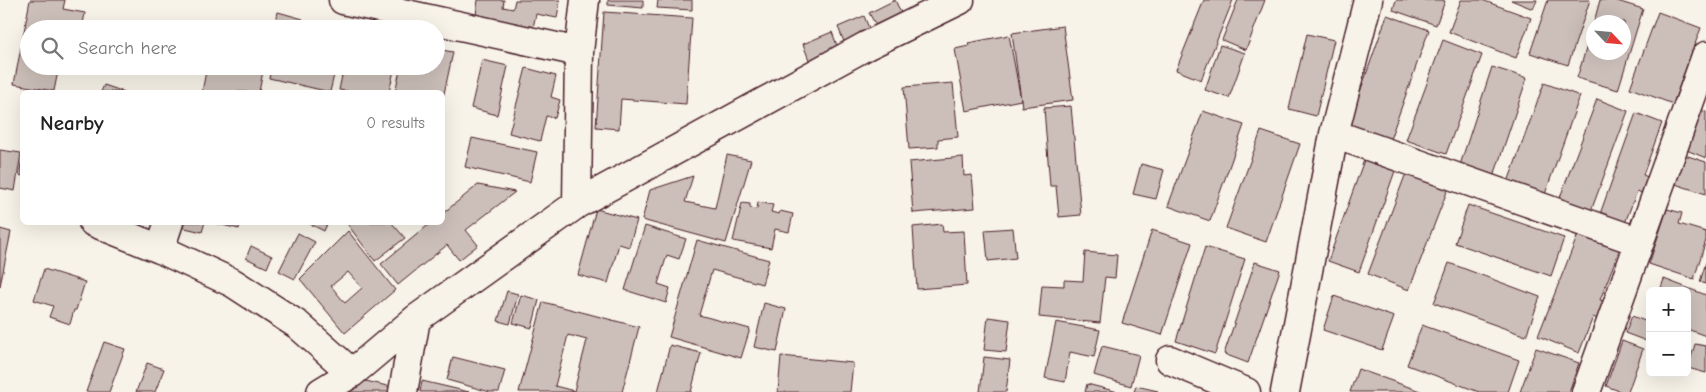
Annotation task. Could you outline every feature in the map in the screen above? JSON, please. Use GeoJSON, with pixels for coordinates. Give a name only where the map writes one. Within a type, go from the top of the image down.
{"type":"FeatureCollection","features":[{"type":"Feature","properties":{"kind":"street"},"geometry":{"type":"LineString","coordinates":[[343,0],[434,20]]}},
{"type":"Feature","properties":{"kind":"street"},"geometry":{"type":"LineString","coordinates":[[577,204],[579,52],[585,0]]}},
{"type":"Feature","properties":{"kind":"street"},"geometry":{"type":"LineString","coordinates":[[321,392],[352,373],[416,318],[577,204],[866,46],[960,0]]}},
{"type":"Feature","properties":{"kind":"street"},"geometry":{"type":"LineString","coordinates":[[1285,392],[1334,134],[1368,0]]}},
{"type":"Feature","properties":{"kind":"street"},"geometry":{"type":"LineString","coordinates":[[445,22],[579,52]]}},
{"type":"Feature","properties":{"kind":"street"},"geometry":{"type":"LineString","coordinates":[[1586,392],[1706,56]]}},
{"type":"Feature","properties":{"kind":"street"},"geometry":{"type":"LineString","coordinates":[[1334,134],[1640,242]]}},
{"type":"Feature","properties":{"kind":"street"},"geometry":{"type":"LineString","coordinates":[[100,225],[160,249],[233,283],[298,325],[352,373]]}},
{"type":"Feature","properties":{"kind":"street"},"geometry":{"type":"LineString","coordinates":[[160,249],[168,225]]}},
{"type":"Feature","properties":{"kind":"street"},"geometry":{"type":"LineString","coordinates":[[403,392],[416,318]]}},
{"type":"Feature","properties":{"kind":"street"},"geometry":{"type":"LineString","coordinates":[[1170,360],[1246,392]]}},
{"type":"Feature","properties":{"kind":"building"},"geometry":{"type":"Polygon","coordinates":[[[30,0],[65,0],[63,9],[85,13],[84,20],[26,20],[30,0]]]}},
{"type":"Feature","properties":{"kind":"building"},"geometry":{"type":"Polygon","coordinates":[[[478,0],[504,0],[503,7],[513,9],[515,0],[560,0],[557,18],[536,14],[532,32],[475,22],[478,0]]]}},
{"type":"Feature","properties":{"kind":"building"},"geometry":{"type":"Polygon","coordinates":[[[608,0],[643,0],[643,8],[608,5],[608,0]]]}},
{"type":"Feature","properties":{"kind":"building"},"geometry":{"type":"Polygon","coordinates":[[[658,0],[692,0],[692,10],[657,8],[658,0]]]}},
{"type":"Feature","properties":{"kind":"building"},"geometry":{"type":"Polygon","coordinates":[[[895,0],[903,17],[878,29],[869,13],[895,0]]]}},
{"type":"Feature","properties":{"kind":"building"},"geometry":{"type":"Polygon","coordinates":[[[1204,0],[1233,0],[1201,80],[1176,70],[1204,0]]]}},
{"type":"Feature","properties":{"kind":"building"},"geometry":{"type":"Polygon","coordinates":[[[1238,0],[1265,0],[1246,50],[1222,40],[1238,0]]]}},
{"type":"Feature","properties":{"kind":"building"},"geometry":{"type":"Polygon","coordinates":[[[1396,0],[1445,1],[1436,25],[1393,10],[1396,0]]]}},
{"type":"Feature","properties":{"kind":"building"},"geometry":{"type":"Polygon","coordinates":[[[1461,0],[1482,0],[1531,18],[1516,58],[1449,32],[1461,0]]]}},
{"type":"Feature","properties":{"kind":"building"},"geometry":{"type":"Polygon","coordinates":[[[1511,0],[1537,0],[1533,9],[1511,0]]]}},
{"type":"Feature","properties":{"kind":"building"},"geometry":{"type":"Polygon","coordinates":[[[1548,0],[1590,0],[1568,65],[1530,53],[1548,0]]]}},
{"type":"Feature","properties":{"kind":"building"},"geometry":{"type":"Polygon","coordinates":[[[1600,0],[1614,0],[1643,9],[1631,48],[1631,15],[1596,15],[1600,0]]]}},
{"type":"Feature","properties":{"kind":"building"},"geometry":{"type":"Polygon","coordinates":[[[278,12],[303,19],[303,20],[276,20],[278,12]]]}},
{"type":"Feature","properties":{"kind":"building"},"geometry":{"type":"Polygon","coordinates":[[[604,12],[692,18],[686,104],[621,99],[619,129],[596,127],[604,12]]]}},
{"type":"Feature","properties":{"kind":"building"},"geometry":{"type":"Polygon","coordinates":[[[1658,12],[1701,28],[1695,44],[1701,47],[1696,60],[1690,57],[1673,104],[1630,88],[1658,12]]]}},
{"type":"Feature","properties":{"kind":"building"},"geometry":{"type":"Polygon","coordinates":[[[1387,15],[1429,30],[1389,142],[1348,126],[1387,15]]]}},
{"type":"Feature","properties":{"kind":"building"},"geometry":{"type":"Polygon","coordinates":[[[864,16],[871,33],[845,44],[838,27],[864,16]]]}},
{"type":"Feature","properties":{"kind":"building"},"geometry":{"type":"Polygon","coordinates":[[[1063,26],[1073,100],[1022,107],[1012,33],[1063,26]]]}},
{"type":"Feature","properties":{"kind":"building"},"geometry":{"type":"Polygon","coordinates":[[[832,32],[838,48],[809,60],[803,44],[832,32]]]}},
{"type":"Feature","properties":{"kind":"building"},"geometry":{"type":"Polygon","coordinates":[[[1307,34],[1334,40],[1316,116],[1289,109],[1307,34]]]}},
{"type":"Feature","properties":{"kind":"building"},"geometry":{"type":"Polygon","coordinates":[[[1009,35],[1021,100],[966,111],[955,49],[969,46],[968,43],[1009,35]]]}},
{"type":"Feature","properties":{"kind":"building"},"geometry":{"type":"Polygon","coordinates":[[[1443,40],[1482,55],[1446,154],[1406,140],[1443,40]]]}},
{"type":"Feature","properties":{"kind":"building"},"geometry":{"type":"Polygon","coordinates":[[[1220,45],[1245,53],[1229,98],[1205,90],[1220,45]]]}},
{"type":"Feature","properties":{"kind":"building"},"geometry":{"type":"Polygon","coordinates":[[[1586,49],[1586,60],[1627,60],[1618,90],[1577,78],[1586,49]]]}},
{"type":"Feature","properties":{"kind":"building"},"geometry":{"type":"Polygon","coordinates":[[[445,51],[453,52],[445,90],[395,90],[399,75],[445,75],[445,51]]]}},
{"type":"Feature","properties":{"kind":"building"},"geometry":{"type":"Polygon","coordinates":[[[20,52],[20,75],[57,75],[54,90],[14,84],[20,52]]]}},
{"type":"Feature","properties":{"kind":"building"},"geometry":{"type":"Polygon","coordinates":[[[482,60],[508,66],[497,115],[471,108],[482,60]]]}},
{"type":"Feature","properties":{"kind":"building"},"geometry":{"type":"Polygon","coordinates":[[[1492,67],[1527,78],[1494,176],[1460,165],[1492,67]]]}},
{"type":"Feature","properties":{"kind":"building"},"geometry":{"type":"Polygon","coordinates":[[[526,68],[556,76],[551,97],[560,100],[555,118],[546,116],[540,141],[509,133],[526,68]]]}},
{"type":"Feature","properties":{"kind":"building"},"geometry":{"type":"Polygon","coordinates":[[[205,75],[262,75],[259,90],[202,90],[205,75]]]}},
{"type":"Feature","properties":{"kind":"building"},"geometry":{"type":"Polygon","coordinates":[[[270,75],[334,75],[330,90],[321,90],[269,78],[270,75]]]}},
{"type":"Feature","properties":{"kind":"building"},"geometry":{"type":"Polygon","coordinates":[[[342,75],[393,75],[389,90],[339,90],[342,75]]]}},
{"type":"Feature","properties":{"kind":"building"},"geometry":{"type":"Polygon","coordinates":[[[953,83],[958,137],[938,139],[938,147],[909,149],[904,87],[953,83]]]}},
{"type":"Feature","properties":{"kind":"building"},"geometry":{"type":"Polygon","coordinates":[[[1544,83],[1580,96],[1545,194],[1508,182],[1544,83]]]}},
{"type":"Feature","properties":{"kind":"building"},"geometry":{"type":"Polygon","coordinates":[[[104,85],[119,90],[102,90],[104,85]]]}},
{"type":"Feature","properties":{"kind":"building"},"geometry":{"type":"Polygon","coordinates":[[[1597,99],[1628,111],[1591,211],[1559,200],[1597,99]]]}},
{"type":"Feature","properties":{"kind":"building"},"geometry":{"type":"Polygon","coordinates":[[[1071,106],[1081,215],[1059,217],[1056,186],[1050,186],[1044,108],[1071,106]]]}},
{"type":"Feature","properties":{"kind":"building"},"geometry":{"type":"Polygon","coordinates":[[[1699,109],[1706,112],[1706,158],[1684,149],[1699,109]]]}},
{"type":"Feature","properties":{"kind":"building"},"geometry":{"type":"Polygon","coordinates":[[[1203,111],[1244,125],[1210,221],[1168,206],[1203,111]]]}},
{"type":"Feature","properties":{"kind":"building"},"geometry":{"type":"Polygon","coordinates":[[[1636,113],[1662,123],[1643,175],[1650,178],[1644,194],[1637,191],[1625,223],[1600,214],[1636,113]]]}},
{"type":"Feature","properties":{"kind":"building"},"geometry":{"type":"Polygon","coordinates":[[[1261,131],[1300,144],[1266,242],[1226,228],[1261,131]]]}},
{"type":"Feature","properties":{"kind":"building"},"geometry":{"type":"Polygon","coordinates":[[[472,138],[537,152],[530,182],[465,167],[472,138]]]}},
{"type":"Feature","properties":{"kind":"building"},"geometry":{"type":"Polygon","coordinates":[[[0,150],[20,153],[15,191],[0,188],[0,150]]]}},
{"type":"Feature","properties":{"kind":"building"},"geometry":{"type":"Polygon","coordinates":[[[1682,154],[1706,162],[1706,194],[1672,183],[1682,154]]]}},
{"type":"Feature","properties":{"kind":"building"},"geometry":{"type":"Polygon","coordinates":[[[727,155],[751,160],[726,243],[642,220],[650,190],[693,176],[685,202],[715,208],[727,155]]]}},
{"type":"Feature","properties":{"kind":"building"},"geometry":{"type":"Polygon","coordinates":[[[963,157],[964,176],[972,175],[975,208],[913,213],[909,162],[963,157]]]}},
{"type":"Feature","properties":{"kind":"building"},"geometry":{"type":"Polygon","coordinates":[[[1364,160],[1395,171],[1359,272],[1328,261],[1364,160]]]}},
{"type":"Feature","properties":{"kind":"building"},"geometry":{"type":"Polygon","coordinates":[[[1141,164],[1164,170],[1156,199],[1133,194],[1141,164]]]}},
{"type":"Feature","properties":{"kind":"building"},"geometry":{"type":"Polygon","coordinates":[[[1406,173],[1448,189],[1409,290],[1368,274],[1406,173]]]}},
{"type":"Feature","properties":{"kind":"building"},"geometry":{"type":"Polygon","coordinates":[[[478,185],[515,192],[466,230],[478,245],[459,260],[447,245],[398,285],[381,264],[428,225],[445,225],[445,212],[478,185]]]}},
{"type":"Feature","properties":{"kind":"building"},"geometry":{"type":"Polygon","coordinates":[[[758,202],[773,205],[771,212],[779,214],[780,211],[793,214],[789,232],[775,229],[771,248],[733,241],[742,203],[750,204],[750,208],[757,209],[758,202]]]}},
{"type":"Feature","properties":{"kind":"building"},"geometry":{"type":"Polygon","coordinates":[[[1468,205],[1564,238],[1551,276],[1455,243],[1468,205]]]}},
{"type":"Feature","properties":{"kind":"building"},"geometry":{"type":"Polygon","coordinates":[[[596,209],[637,220],[629,247],[619,244],[608,283],[578,275],[596,209]]]}},
{"type":"Feature","properties":{"kind":"building"},"geometry":{"type":"Polygon","coordinates":[[[1667,209],[1682,213],[1679,224],[1706,232],[1706,240],[1694,279],[1649,264],[1667,209]]]}},
{"type":"Feature","properties":{"kind":"building"},"geometry":{"type":"Polygon","coordinates":[[[942,224],[943,232],[964,231],[967,285],[917,289],[913,227],[942,224]]]}},
{"type":"Feature","properties":{"kind":"building"},"geometry":{"type":"Polygon","coordinates":[[[181,225],[204,225],[202,232],[181,227],[181,225]]]}},
{"type":"Feature","properties":{"kind":"building"},"geometry":{"type":"Polygon","coordinates":[[[222,225],[240,225],[239,229],[222,225]]]}},
{"type":"Feature","properties":{"kind":"building"},"geometry":{"type":"Polygon","coordinates":[[[312,225],[327,225],[324,231],[312,225]]]}},
{"type":"Feature","properties":{"kind":"building"},"geometry":{"type":"Polygon","coordinates":[[[348,225],[394,225],[405,238],[375,261],[348,225]]]}},
{"type":"Feature","properties":{"kind":"building"},"geometry":{"type":"Polygon","coordinates":[[[645,226],[686,239],[679,259],[667,255],[658,284],[670,288],[666,303],[625,290],[645,226]]]}},
{"type":"Feature","properties":{"kind":"building"},"geometry":{"type":"Polygon","coordinates":[[[1013,228],[1016,258],[988,261],[985,230],[1013,228]]]}},
{"type":"Feature","properties":{"kind":"building"},"geometry":{"type":"Polygon","coordinates":[[[0,229],[11,232],[0,286],[0,229]]]}},
{"type":"Feature","properties":{"kind":"building"},"geometry":{"type":"Polygon","coordinates":[[[1152,230],[1192,243],[1162,335],[1122,323],[1152,230]]]}},
{"type":"Feature","properties":{"kind":"building"},"geometry":{"type":"Polygon","coordinates":[[[348,231],[395,290],[345,333],[300,279],[348,231]],[[348,272],[331,286],[345,303],[362,288],[348,272]]]}},
{"type":"Feature","properties":{"kind":"building"},"geometry":{"type":"Polygon","coordinates":[[[1579,232],[1620,248],[1600,300],[1606,302],[1599,320],[1593,317],[1579,353],[1538,336],[1579,232]]]}},
{"type":"Feature","properties":{"kind":"building"},"geometry":{"type":"Polygon","coordinates":[[[298,233],[315,242],[295,279],[279,271],[298,233]]]}},
{"type":"Feature","properties":{"kind":"building"},"geometry":{"type":"Polygon","coordinates":[[[697,240],[769,260],[762,284],[712,270],[699,315],[750,329],[741,358],[669,337],[697,240]]]}},
{"type":"Feature","properties":{"kind":"building"},"geometry":{"type":"Polygon","coordinates":[[[251,246],[272,256],[267,268],[246,258],[251,246]]]}},
{"type":"Feature","properties":{"kind":"building"},"geometry":{"type":"Polygon","coordinates":[[[1205,247],[1245,259],[1215,354],[1176,341],[1205,247]]]}},
{"type":"Feature","properties":{"kind":"building"},"geometry":{"type":"Polygon","coordinates":[[[1085,252],[1117,255],[1115,278],[1105,277],[1100,323],[1039,317],[1042,285],[1064,286],[1064,280],[1083,281],[1085,252]]]}},
{"type":"Feature","properties":{"kind":"building"},"geometry":{"type":"Polygon","coordinates":[[[1255,262],[1280,270],[1248,363],[1224,354],[1255,262]]]}},
{"type":"Feature","properties":{"kind":"building"},"geometry":{"type":"Polygon","coordinates":[[[1706,262],[1706,284],[1700,282],[1706,262]]]}},
{"type":"Feature","properties":{"kind":"building"},"geometry":{"type":"Polygon","coordinates":[[[1449,263],[1540,297],[1526,336],[1434,303],[1449,263]]]}},
{"type":"Feature","properties":{"kind":"building"},"geometry":{"type":"Polygon","coordinates":[[[44,269],[85,282],[70,324],[49,317],[53,306],[34,300],[44,269]]]}},
{"type":"Feature","properties":{"kind":"building"},"geometry":{"type":"Polygon","coordinates":[[[1664,279],[1685,287],[1661,287],[1664,279]]]}},
{"type":"Feature","properties":{"kind":"building"},"geometry":{"type":"Polygon","coordinates":[[[1691,289],[1706,295],[1706,336],[1691,330],[1691,289]]]}},
{"type":"Feature","properties":{"kind":"building"},"geometry":{"type":"Polygon","coordinates":[[[507,291],[518,294],[510,324],[498,321],[507,291]]]}},
{"type":"Feature","properties":{"kind":"building"},"geometry":{"type":"Polygon","coordinates":[[[521,295],[539,300],[532,328],[513,323],[521,295]]]}},
{"type":"Feature","properties":{"kind":"building"},"geometry":{"type":"Polygon","coordinates":[[[1334,296],[1394,317],[1382,350],[1323,330],[1334,296]]]}},
{"type":"Feature","properties":{"kind":"building"},"geometry":{"type":"Polygon","coordinates":[[[543,302],[639,327],[622,392],[519,392],[543,302]],[[568,335],[555,386],[574,391],[587,340],[568,335]]]}},
{"type":"Feature","properties":{"kind":"building"},"geometry":{"type":"Polygon","coordinates":[[[764,303],[786,309],[777,352],[754,347],[764,303]]]}},
{"type":"Feature","properties":{"kind":"building"},"geometry":{"type":"Polygon","coordinates":[[[1632,316],[1646,321],[1646,341],[1625,333],[1632,316]]]}},
{"type":"Feature","properties":{"kind":"building"},"geometry":{"type":"Polygon","coordinates":[[[988,317],[1010,320],[1006,352],[984,350],[988,317]]]}},
{"type":"Feature","properties":{"kind":"building"},"geometry":{"type":"Polygon","coordinates":[[[1056,322],[1100,330],[1094,357],[1070,352],[1065,382],[1045,378],[1056,322]]]}},
{"type":"Feature","properties":{"kind":"building"},"geometry":{"type":"Polygon","coordinates":[[[1422,325],[1519,360],[1508,392],[1479,392],[1407,365],[1422,325]]]}},
{"type":"Feature","properties":{"kind":"building"},"geometry":{"type":"Polygon","coordinates":[[[1622,341],[1643,349],[1628,392],[1622,392],[1606,386],[1622,341]]]}},
{"type":"Feature","properties":{"kind":"building"},"geometry":{"type":"Polygon","coordinates":[[[104,342],[125,349],[109,392],[86,392],[104,342]]]}},
{"type":"Feature","properties":{"kind":"building"},"geometry":{"type":"Polygon","coordinates":[[[1695,344],[1706,346],[1706,373],[1691,369],[1691,358],[1695,344]]]}},
{"type":"Feature","properties":{"kind":"building"},"geometry":{"type":"Polygon","coordinates":[[[670,345],[701,353],[691,392],[658,392],[670,345]]]}},
{"type":"Feature","properties":{"kind":"building"},"geometry":{"type":"Polygon","coordinates":[[[1102,346],[1139,355],[1131,386],[1094,375],[1102,346]]]}},
{"type":"Feature","properties":{"kind":"building"},"geometry":{"type":"Polygon","coordinates":[[[1536,348],[1579,363],[1569,392],[1520,392],[1536,348]]]}},
{"type":"Feature","properties":{"kind":"building"},"geometry":{"type":"Polygon","coordinates":[[[781,356],[853,363],[850,392],[778,392],[781,356]]]}},
{"type":"Feature","properties":{"kind":"building"},"geometry":{"type":"Polygon","coordinates":[[[453,357],[505,370],[499,392],[490,392],[447,380],[453,357]]]}},
{"type":"Feature","properties":{"kind":"building"},"geometry":{"type":"Polygon","coordinates":[[[984,357],[1010,360],[1006,392],[980,392],[984,357]]]}},
{"type":"Feature","properties":{"kind":"building"},"geometry":{"type":"Polygon","coordinates":[[[147,363],[164,369],[155,392],[136,392],[147,363]]]}},
{"type":"Feature","properties":{"kind":"building"},"geometry":{"type":"Polygon","coordinates":[[[1358,369],[1423,392],[1350,392],[1358,369]]]}},
{"type":"Feature","properties":{"kind":"building"},"geometry":{"type":"Polygon","coordinates":[[[353,378],[396,388],[395,392],[340,392],[353,378]]]}},
{"type":"Feature","properties":{"kind":"building"},"geometry":{"type":"Polygon","coordinates":[[[422,381],[469,392],[420,392],[422,381]]]}},
{"type":"Feature","properties":{"kind":"building"},"geometry":{"type":"Polygon","coordinates":[[[1087,384],[1118,392],[1085,392],[1087,384]]]}},
{"type":"Feature","properties":{"kind":"building"},"geometry":{"type":"Polygon","coordinates":[[[1136,386],[1158,391],[1134,392],[1136,386]]]}}]}
